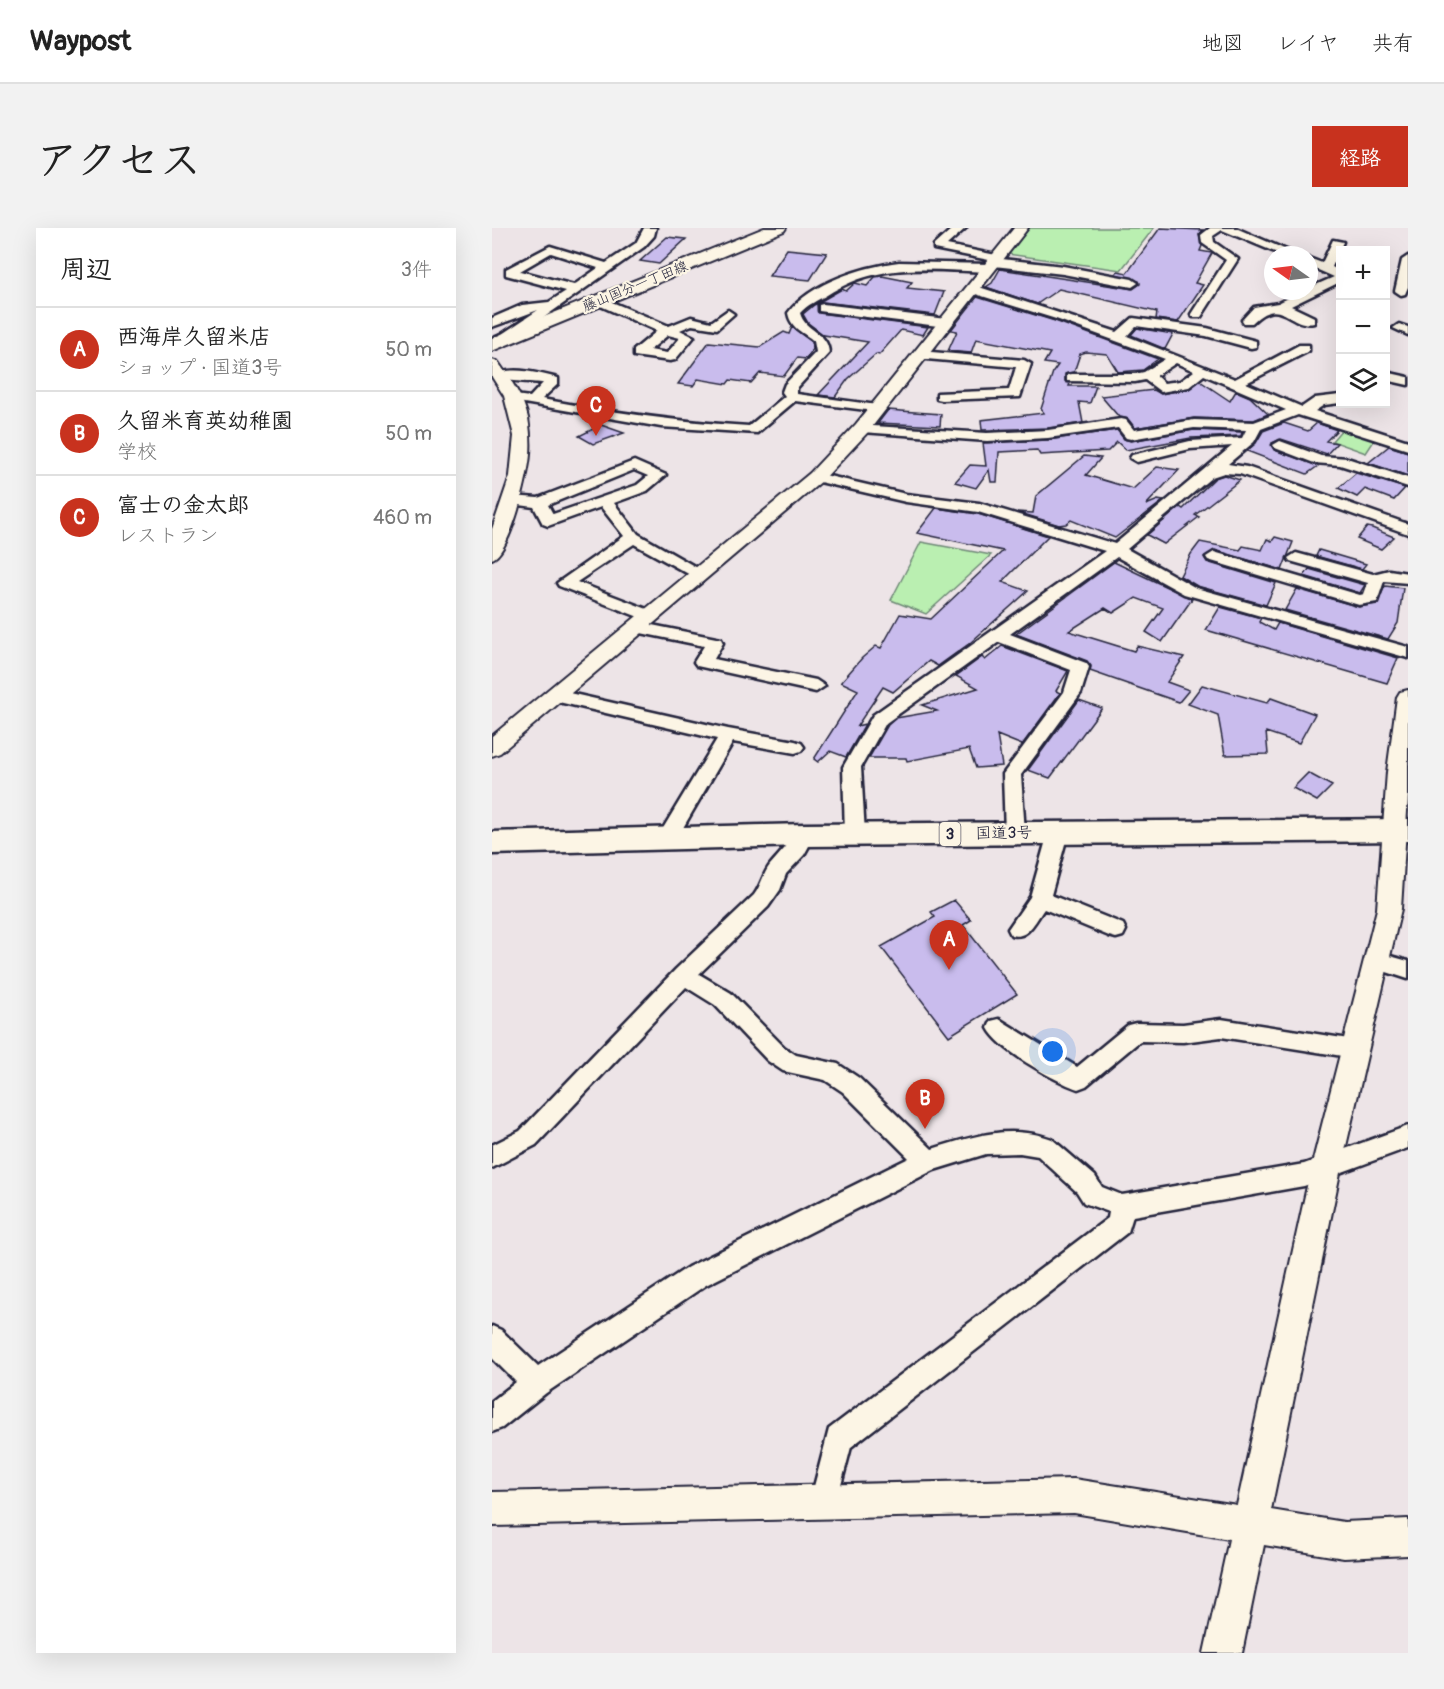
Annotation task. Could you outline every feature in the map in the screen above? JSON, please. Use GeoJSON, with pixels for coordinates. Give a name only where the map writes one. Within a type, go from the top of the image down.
{"type":"FeatureCollection","features":[{"type":"Feature","properties":{"kind":"highway","name":"国道3号"},"geometry":{"type":"LineString","coordinates":[[492,843],[855,834],[1401,830]]}},
{"type":"Feature","properties":{"kind":"main road","name":"藤山国分一丁田線"},"geometry":{"type":"LineString","coordinates":[[496,343],[778,228]]}},
{"type":"Feature","properties":{"kind":"street"},"geometry":{"type":"LineString","coordinates":[[496,343],[559,303],[640,245],[648,236],[650,228]]}},
{"type":"Feature","properties":{"kind":"street"},"geometry":{"type":"LineString","coordinates":[[960,228],[938,247],[994,263]]}},
{"type":"Feature","properties":{"kind":"street"},"geometry":{"type":"LineString","coordinates":[[492,748],[816,477],[862,428],[1021,228]]}},
{"type":"Feature","properties":{"kind":"street"},"geometry":{"type":"LineString","coordinates":[[1197,314],[1232,259],[1208,243],[1207,235],[1217,228]]}},
{"type":"Feature","properties":{"kind":"street"},"geometry":{"type":"LineString","coordinates":[[1226,228],[1270,246]]}},
{"type":"Feature","properties":{"kind":"street"},"geometry":{"type":"LineString","coordinates":[[1325,269],[1337,242]]}},
{"type":"Feature","properties":{"kind":"street"},"geometry":{"type":"LineString","coordinates":[[577,290],[510,272],[550,249],[609,268]]}},
{"type":"Feature","properties":{"kind":"street"},"geometry":{"type":"LineString","coordinates":[[1390,288],[1405,291],[1408,260]]}},
{"type":"Feature","properties":{"kind":"street"},"geometry":{"type":"LineString","coordinates":[[792,397],[789,392],[790,387],[823,353],[822,339],[817,334],[799,326],[795,321],[794,313],[806,302],[845,278],[873,269],[899,266],[994,263],[1063,270],[1132,284]]}},
{"type":"Feature","properties":{"kind":"street"},"geometry":{"type":"LineString","coordinates":[[1318,266],[1336,274]]}},
{"type":"Feature","properties":{"kind":"street"},"geometry":{"type":"LineString","coordinates":[[1248,320],[1258,310],[1281,306],[1336,278]]}},
{"type":"Feature","properties":{"kind":"street"},"geometry":{"type":"LineString","coordinates":[[973,289],[1119,337],[1237,383],[1301,411],[1408,446]]}},
{"type":"Feature","properties":{"kind":"street"},"geometry":{"type":"LineString","coordinates":[[600,301],[667,331],[691,321],[713,326],[728,314]]}},
{"type":"Feature","properties":{"kind":"street"},"geometry":{"type":"LineString","coordinates":[[492,322],[526,308],[559,303]]}},
{"type":"Feature","properties":{"kind":"street"},"geometry":{"type":"LineString","coordinates":[[1281,306],[1311,320]]}},
{"type":"Feature","properties":{"kind":"street"},"geometry":{"type":"LineString","coordinates":[[823,308],[946,323]]}},
{"type":"Feature","properties":{"kind":"street"},"geometry":{"type":"LineString","coordinates":[[1119,337],[1133,322],[1207,332],[1251,344]]}},
{"type":"Feature","properties":{"kind":"street"},"geometry":{"type":"LineString","coordinates":[[1237,383],[1304,348]]}},
{"type":"Feature","properties":{"kind":"street"},"geometry":{"type":"LineString","coordinates":[[920,355],[1024,364],[1014,394],[942,396]]}},
{"type":"Feature","properties":{"kind":"street"},"geometry":{"type":"LineString","coordinates":[[1072,378],[1135,378],[1148,375],[1175,358]]}},
{"type":"Feature","properties":{"kind":"street"},"geometry":{"type":"LineString","coordinates":[[965,396],[976,360]]}},
{"type":"Feature","properties":{"kind":"street"},"geometry":{"type":"LineString","coordinates":[[1148,375],[1161,388],[1184,384],[1199,373]]}},
{"type":"Feature","properties":{"kind":"street"},"geometry":{"type":"LineString","coordinates":[[496,374],[553,381],[533,402]]}},
{"type":"Feature","properties":{"kind":"street"},"geometry":{"type":"LineString","coordinates":[[492,553],[519,480],[522,453],[521,426],[512,397],[496,374]]}},
{"type":"Feature","properties":{"kind":"street"},"geometry":{"type":"LineString","coordinates":[[1390,377],[1408,381]]}},
{"type":"Feature","properties":{"kind":"street"},"geometry":{"type":"LineString","coordinates":[[512,397],[606,416],[693,428],[752,430],[792,397],[877,409]]}},
{"type":"Feature","properties":{"kind":"street"},"geometry":{"type":"LineString","coordinates":[[862,428],[987,437],[1048,434],[1121,423],[1131,435],[1194,424],[1255,426],[1301,411],[1320,400],[1336,399]]}},
{"type":"Feature","properties":{"kind":"street"},"geometry":{"type":"LineString","coordinates":[[855,834],[852,766],[879,720],[1117,550],[1246,442],[1255,426]]}},
{"type":"Feature","properties":{"kind":"street"},"geometry":{"type":"LineString","coordinates":[[1137,458],[1178,445],[1199,442],[1246,442]]}},
{"type":"Feature","properties":{"kind":"street"},"geometry":{"type":"LineString","coordinates":[[1280,445],[1319,460],[1342,461],[1408,483]]}},
{"type":"Feature","properties":{"kind":"street"},"geometry":{"type":"LineString","coordinates":[[512,500],[540,503],[634,465],[659,475],[642,488],[549,520],[540,503]]}},
{"type":"Feature","properties":{"kind":"street"},"geometry":{"type":"LineString","coordinates":[[1204,475],[1221,468],[1242,470],[1408,529]]}},
{"type":"Feature","properties":{"kind":"street"},"geometry":{"type":"LineString","coordinates":[[816,477],[906,498],[979,508],[1079,536],[1117,550],[1190,591],[1408,653]]}},
{"type":"Feature","properties":{"kind":"street"},"geometry":{"type":"LineString","coordinates":[[604,501],[633,537],[700,574]]}},
{"type":"Feature","properties":{"kind":"street"},"geometry":{"type":"LineString","coordinates":[[633,537],[565,583],[643,621],[715,642],[703,662],[816,686]]}},
{"type":"Feature","properties":{"kind":"street"},"geometry":{"type":"LineString","coordinates":[[1214,557],[1359,600],[1371,598],[1376,580]]}},
{"type":"Feature","properties":{"kind":"street"},"geometry":{"type":"LineString","coordinates":[[1296,558],[1376,580],[1389,575],[1408,578]]}},
{"type":"Feature","properties":{"kind":"street"},"geometry":{"type":"LineString","coordinates":[[997,635],[1080,667],[1072,693],[1012,774],[1015,833]]}},
{"type":"Feature","properties":{"kind":"street"},"geometry":{"type":"LineString","coordinates":[[556,696],[728,735],[795,747]]}},
{"type":"Feature","properties":{"kind":"street"},"geometry":{"type":"LineString","coordinates":[[1223,1653],[1326,1167],[1389,909],[1401,830],[1408,697]]}},
{"type":"Feature","properties":{"kind":"street"},"geometry":{"type":"LineString","coordinates":[[666,840],[728,735]]}},
{"type":"Feature","properties":{"kind":"street"},"geometry":{"type":"LineString","coordinates":[[1018,929],[1040,899],[1059,833]]}},
{"type":"Feature","properties":{"kind":"street"},"geometry":{"type":"LineString","coordinates":[[492,1157],[528,1138],[684,975],[761,901],[773,885],[777,871],[797,850],[805,835]]}},
{"type":"Feature","properties":{"kind":"street"},"geometry":{"type":"LineString","coordinates":[[1040,899],[1116,930]]}},
{"type":"Feature","properties":{"kind":"street"},"geometry":{"type":"LineString","coordinates":[[1376,960],[1408,970]]}},
{"type":"Feature","properties":{"kind":"street"},"geometry":{"type":"LineString","coordinates":[[684,975],[723,999],[776,1054],[791,1064],[830,1071],[851,1085],[928,1161]]}},
{"type":"Feature","properties":{"kind":"street"},"geometry":{"type":"LineString","coordinates":[[999,1028],[1024,1048],[1078,1078],[1136,1032],[1183,1033],[1221,1028],[1355,1049]]}},
{"type":"Feature","properties":{"kind":"street"},"geometry":{"type":"LineString","coordinates":[[492,1418],[536,1383],[697,1276],[928,1161],[986,1143],[1020,1142],[1044,1148],[1086,1184],[1093,1196],[1122,1206],[1304,1175],[1408,1137]]}},
{"type":"Feature","properties":{"kind":"street"},"geometry":{"type":"LineString","coordinates":[[824,1502],[839,1439],[1119,1224],[1122,1206]]}},
{"type":"Feature","properties":{"kind":"street"},"geometry":{"type":"LineString","coordinates":[[492,1339],[536,1383]]}},
{"type":"Feature","properties":{"kind":"street"},"geometry":{"type":"LineString","coordinates":[[492,1509],[1074,1496],[1344,1540],[1408,1537]]}},
{"type":"Feature","properties":{"kind":"green space"},"geometry":{"type":"Polygon","coordinates":[[[1027,228],[1154,228],[1121,270],[1007,254],[1027,228]]]}},
{"type":"Feature","properties":{"kind":"green space"},"geometry":{"type":"Polygon","coordinates":[[[1343,428],[1376,438],[1366,453],[1332,441],[1343,428]]]}},
{"type":"Feature","properties":{"kind":"green space"},"geometry":{"type":"Polygon","coordinates":[[[921,542],[991,555],[926,614],[891,600],[921,542]]]}},
{"type":"Feature","properties":{"kind":"building"},"geometry":{"type":"Polygon","coordinates":[[[1160,228],[1203,230],[1199,235],[1202,246],[1200,251],[1212,253],[1195,283],[1203,285],[1178,322],[1156,319],[1157,312],[1059,289],[1037,304],[986,287],[992,283],[1000,269],[1133,289],[1140,284],[1139,281],[1115,274],[1118,271],[1127,273],[1160,228]]]}},
{"type":"Feature","properties":{"kind":"building"},"geometry":{"type":"Polygon","coordinates":[[[667,237],[686,239],[659,264],[640,261],[667,237]]]}},
{"type":"Feature","properties":{"kind":"building"},"geometry":{"type":"Polygon","coordinates":[[[787,249],[827,253],[810,280],[769,276],[787,249]]]}},
{"type":"Feature","properties":{"kind":"building"},"geometry":{"type":"Polygon","coordinates":[[[882,276],[912,282],[907,288],[944,292],[935,315],[823,302],[817,304],[819,313],[928,327],[923,335],[901,330],[879,355],[876,354],[848,379],[835,397],[818,395],[868,342],[824,335],[808,323],[803,314],[814,305],[842,289],[846,291],[855,283],[867,286],[875,277],[882,276]]]}},
{"type":"Feature","properties":{"kind":"building"},"geometry":{"type":"Polygon","coordinates":[[[977,297],[1055,321],[1158,359],[1143,370],[1118,372],[1107,354],[1086,352],[1080,354],[1074,372],[1065,374],[1065,381],[1070,383],[1069,386],[1096,386],[1090,403],[1079,402],[1083,423],[1048,428],[982,430],[981,420],[1044,413],[1041,409],[1053,372],[1058,365],[1044,363],[1050,353],[976,339],[971,353],[948,351],[957,331],[951,330],[977,297]]]}},
{"type":"Feature","properties":{"kind":"building"},"geometry":{"type":"Polygon","coordinates":[[[792,327],[812,342],[813,349],[806,359],[797,358],[784,376],[760,373],[751,383],[730,380],[727,384],[698,379],[693,386],[678,384],[709,342],[760,347],[784,332],[789,334],[792,327]]]}},
{"type":"Feature","properties":{"kind":"building"},"geometry":{"type":"Polygon","coordinates":[[[1137,328],[1173,334],[1165,349],[1131,335],[1137,328]]]}},
{"type":"Feature","properties":{"kind":"building"},"geometry":{"type":"Polygon","coordinates":[[[1200,381],[1230,401],[1236,391],[1250,397],[1268,414],[1254,420],[1194,418],[1135,428],[1128,419],[1119,417],[1101,396],[1154,390],[1161,394],[1189,389],[1200,381]]]}},
{"type":"Feature","properties":{"kind":"building"},"geometry":{"type":"Polygon","coordinates":[[[888,410],[941,414],[940,426],[878,423],[888,410]]]}},
{"type":"Feature","properties":{"kind":"building"},"geometry":{"type":"Polygon","coordinates":[[[1284,423],[1308,431],[1317,423],[1337,430],[1326,441],[1337,443],[1327,454],[1281,439],[1272,443],[1274,450],[1318,466],[1307,474],[1247,451],[1256,443],[1263,431],[1284,423]]]}},
{"type":"Feature","properties":{"kind":"building"},"geometry":{"type":"Polygon","coordinates":[[[601,425],[624,433],[593,444],[579,436],[601,425]]]}},
{"type":"Feature","properties":{"kind":"building"},"geometry":{"type":"Polygon","coordinates":[[[1117,430],[1124,439],[1131,441],[1194,430],[1242,432],[1241,436],[1191,438],[1126,450],[1117,442],[1108,451],[1040,455],[1037,450],[999,452],[997,482],[991,482],[989,470],[976,488],[955,482],[970,465],[986,466],[983,443],[1048,440],[1117,430]]]}},
{"type":"Feature","properties":{"kind":"building"},"geometry":{"type":"Polygon","coordinates":[[[1389,446],[1408,452],[1408,476],[1368,463],[1389,446]]]}},
{"type":"Feature","properties":{"kind":"building"},"geometry":{"type":"Polygon","coordinates":[[[1084,456],[1101,458],[1086,475],[1133,489],[1157,467],[1179,470],[1146,505],[1158,500],[1163,501],[1115,538],[1071,520],[1059,525],[1017,512],[1033,513],[1036,496],[1084,456]]]}},
{"type":"Feature","properties":{"kind":"building"},"geometry":{"type":"Polygon","coordinates":[[[1356,473],[1405,488],[1394,500],[1365,489],[1357,497],[1338,488],[1356,473]]]}},
{"type":"Feature","properties":{"kind":"building"},"geometry":{"type":"Polygon","coordinates":[[[1224,475],[1240,480],[1195,515],[1199,517],[1164,544],[1147,535],[1180,507],[1183,509],[1215,478],[1224,475]]]}},
{"type":"Feature","properties":{"kind":"building"},"geometry":{"type":"Polygon","coordinates":[[[936,508],[978,514],[1048,536],[1002,582],[1028,591],[970,643],[938,666],[929,661],[893,692],[883,687],[857,726],[865,724],[846,757],[830,751],[818,762],[814,759],[858,690],[841,682],[876,646],[881,648],[900,614],[931,619],[1003,551],[917,533],[936,508]]]}},
{"type":"Feature","properties":{"kind":"building"},"geometry":{"type":"Polygon","coordinates":[[[1367,527],[1394,537],[1381,549],[1357,539],[1367,527]]]}},
{"type":"Feature","properties":{"kind":"building"},"geometry":{"type":"Polygon","coordinates":[[[1275,537],[1293,542],[1282,570],[1215,550],[1204,557],[1207,562],[1276,583],[1266,605],[1197,586],[1180,576],[1200,542],[1240,550],[1243,546],[1262,550],[1267,539],[1272,541],[1275,537]]]}},
{"type":"Feature","properties":{"kind":"building"},"geometry":{"type":"Polygon","coordinates":[[[1319,550],[1366,564],[1362,569],[1316,556],[1319,550]]]}},
{"type":"Feature","properties":{"kind":"building"},"geometry":{"type":"Polygon","coordinates":[[[1114,562],[1192,599],[1162,642],[1146,632],[1163,608],[1136,598],[1113,613],[1105,608],[1069,631],[1134,651],[1137,646],[1184,657],[1167,682],[1189,690],[1179,702],[1090,671],[1091,666],[1087,661],[1016,634],[1114,562]]]}},
{"type":"Feature","properties":{"kind":"building"},"geometry":{"type":"Polygon","coordinates":[[[1309,569],[1365,585],[1360,593],[1304,576],[1309,569]]]}},
{"type":"Feature","properties":{"kind":"building"},"geometry":{"type":"Polygon","coordinates":[[[1385,586],[1403,588],[1398,623],[1388,639],[1285,610],[1297,589],[1359,607],[1377,604],[1385,586]]]}},
{"type":"Feature","properties":{"kind":"building"},"geometry":{"type":"Polygon","coordinates":[[[1220,607],[1261,618],[1259,622],[1274,630],[1278,623],[1398,658],[1387,683],[1206,630],[1220,607]]]}},
{"type":"Feature","properties":{"kind":"building"},"geometry":{"type":"Polygon","coordinates":[[[1002,646],[1068,671],[1056,691],[1060,693],[1022,745],[997,735],[1002,766],[976,768],[969,749],[907,761],[906,758],[869,758],[888,725],[896,718],[937,711],[922,705],[978,688],[956,676],[982,657],[985,660],[1002,646]]]}},
{"type":"Feature","properties":{"kind":"building"},"geometry":{"type":"Polygon","coordinates":[[[1202,685],[1267,703],[1271,698],[1315,714],[1299,743],[1266,732],[1268,754],[1225,755],[1218,715],[1188,704],[1202,685]]]}},
{"type":"Feature","properties":{"kind":"building"},"geometry":{"type":"Polygon","coordinates":[[[1079,700],[1102,708],[1050,778],[1028,770],[1079,700]]]}},
{"type":"Feature","properties":{"kind":"building"},"geometry":{"type":"Polygon","coordinates":[[[1308,773],[1332,786],[1317,801],[1293,788],[1308,773]]]}},
{"type":"Feature","properties":{"kind":"building"},"geometry":{"type":"Polygon","coordinates":[[[954,900],[971,920],[963,925],[1017,994],[949,1036],[881,947],[935,917],[931,912],[954,900]]]}},
{"type":"Feature","properties":{"kind":"place","name":"富士の金太郎"},"geometry":{"type":"Point","coordinates":[596,436]}},
{"type":"Feature","properties":{"kind":"place","name":"西海岸久留米店"},"geometry":{"type":"Point","coordinates":[949,970]}},
{"type":"Feature","properties":{"kind":"place","name":"久留米育英幼稚園"},"geometry":{"type":"Point","coordinates":[925,1129]}}]}
